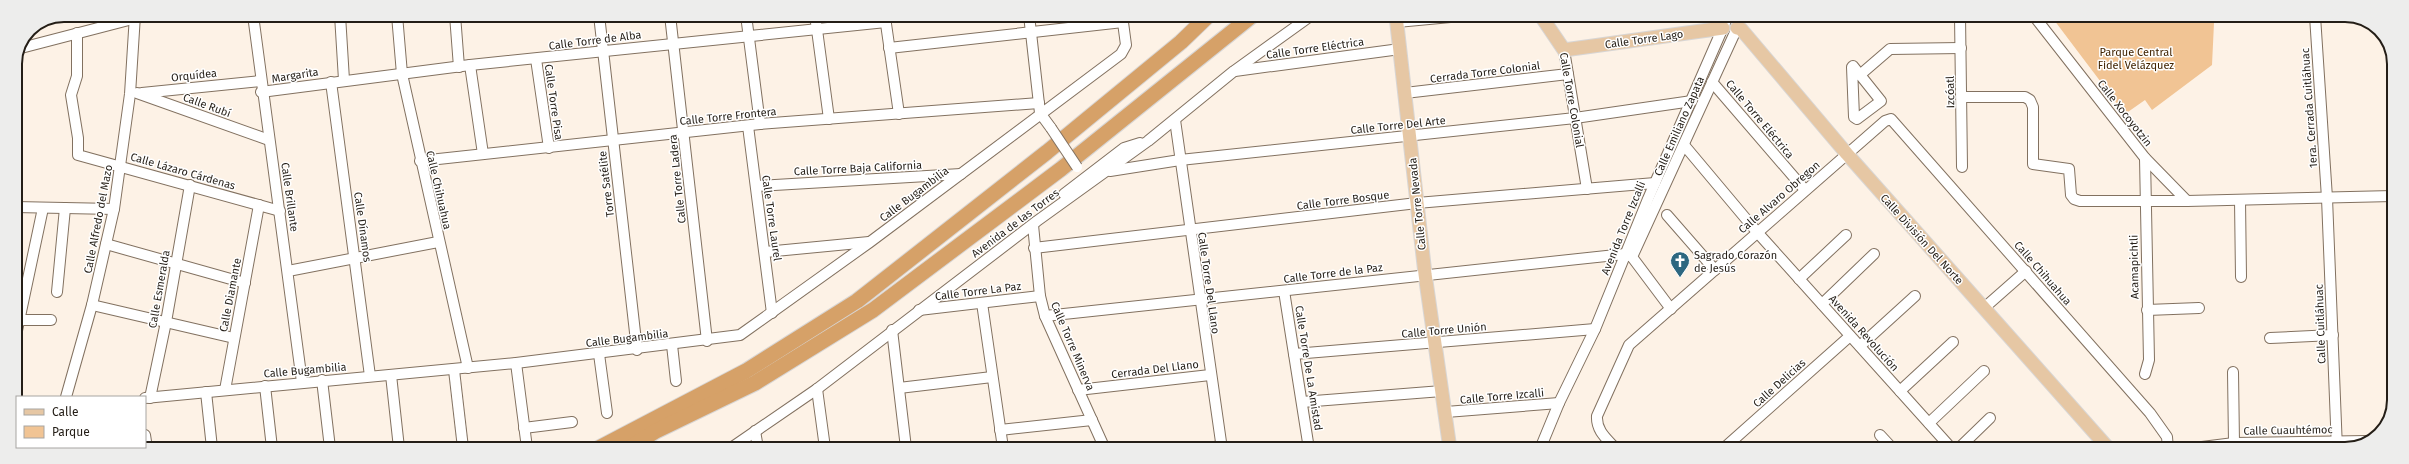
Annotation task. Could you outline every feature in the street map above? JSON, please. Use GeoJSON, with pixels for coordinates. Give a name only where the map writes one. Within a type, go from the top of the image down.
{"type":"FeatureCollection","features":[{"type":"Feature","properties":{"kind":"highway"},"geometry":{"type":"LineString","coordinates":[[610,442],[746,371],[857,300],[1048,152],[1175,47],[1202,22]]}},
{"type":"Feature","properties":{"kind":"highway"},"geometry":{"type":"LineString","coordinates":[[639,442],[656,431],[755,383],[873,310],[1061,169],[1245,22]]}},
{"type":"Feature","properties":{"kind":"main road","name":"Calle Torre Nevada"},"geometry":{"type":"LineString","coordinates":[[1397,22],[1425,274],[1449,442]]}},
{"type":"Feature","properties":{"kind":"main road","name":"Calle Torre Colonial"},"geometry":{"type":"LineString","coordinates":[[1545,22],[1564,50]]}},
{"type":"Feature","properties":{"kind":"main road","name":"Calle Torre Lago"},"geometry":{"type":"LineString","coordinates":[[1564,50],[1723,28]]}},
{"type":"Feature","properties":{"kind":"main road","name":"Calle División Del Norte"},"geometry":{"type":"LineString","coordinates":[[1737,28],[1741,29],[1847,154],[2103,442]]}},
{"type":"Feature","properties":{"kind":"street"},"geometry":{"type":"LineString","coordinates":[[26,47],[114,22]]}},
{"type":"Feature","properties":{"kind":"street","name":"Calle Alfredo del Mazo"},"geometry":{"type":"LineString","coordinates":[[66,396],[92,304],[114,209],[120,166],[134,94],[135,22]]}},
{"type":"Feature","properties":{"kind":"street","name":"Calle Brillante"},"geometry":{"type":"LineString","coordinates":[[254,22],[261,92],[280,210],[302,382]]}},
{"type":"Feature","properties":{"kind":"street"},"geometry":{"type":"LineString","coordinates":[[340,22],[344,80]]}},
{"type":"Feature","properties":{"kind":"street","name":"Calle Chihuahua"},"geometry":{"type":"LineString","coordinates":[[398,22],[402,74],[438,242],[468,368]]}},
{"type":"Feature","properties":{"kind":"street"},"geometry":{"type":"LineString","coordinates":[[456,22],[460,67]]}},
{"type":"Feature","properties":{"kind":"street","name":"Torre Satélite"},"geometry":{"type":"LineString","coordinates":[[600,22],[637,350]]}},
{"type":"Feature","properties":{"kind":"street","name":"Calle Torre Ladera"},"geometry":{"type":"LineString","coordinates":[[671,22],[707,341]]}},
{"type":"Feature","properties":{"kind":"street"},"geometry":{"type":"LineString","coordinates":[[747,22],[760,124]]}},
{"type":"Feature","properties":{"kind":"street"},"geometry":{"type":"LineString","coordinates":[[816,22],[830,119]]}},
{"type":"Feature","properties":{"kind":"street","name":"Calle Torre de Alba"},"geometry":{"type":"LineString","coordinates":[[331,82],[673,42],[817,29],[865,22]]}},
{"type":"Feature","properties":{"kind":"street"},"geometry":{"type":"LineString","coordinates":[[885,22],[899,114]]}},
{"type":"Feature","properties":{"kind":"street"},"geometry":{"type":"LineString","coordinates":[[1030,22],[1040,113],[1086,178]]}},
{"type":"Feature","properties":{"kind":"street"},"geometry":{"type":"LineString","coordinates":[[889,48],[1031,34],[1105,22]]}},
{"type":"Feature","properties":{"kind":"street","name":"Calle Bugambilia"},"geometry":{"type":"LineString","coordinates":[[147,398],[322,380],[454,370],[637,350],[740,335],[870,242],[1040,113],[1121,54],[1126,45],[1123,22]]}},
{"type":"Feature","properties":{"kind":"street","name":"Avenida de las Torres"},"geometry":{"type":"LineString","coordinates":[[739,442],[817,389],[892,330],[1148,141],[1234,71],[1303,22]]}},
{"type":"Feature","properties":{"kind":"street","name":"Avenida Torre Izcalli"},"geometry":{"type":"LineString","coordinates":[[1543,442],[1559,403],[1628,256],[1655,183],[1726,22]]}},
{"type":"Feature","properties":{"kind":"street","name":"Izcóatl"},"geometry":{"type":"LineString","coordinates":[[1960,22],[1963,97],[1962,167]]}},
{"type":"Feature","properties":{"kind":"street","name":"Calle Xocoyotzin"},"geometry":{"type":"LineString","coordinates":[[2039,22],[2145,158],[2187,201]]}},
{"type":"Feature","properties":{"kind":"street","name":"1era. Cerrada Cuitláhuac"},"geometry":{"type":"LineString","coordinates":[[2315,22],[2327,198]]}},
{"type":"Feature","properties":{"kind":"street","name":"Calle Emiliano Zapata"},"geometry":{"type":"LineString","coordinates":[[1628,256],[1684,145],[1737,28]]}},
{"type":"Feature","properties":{"kind":"street","name":"Calle Lázaro Cárdenas"},"geometry":{"type":"LineString","coordinates":[[76,33],[77,76],[71,95],[78,138],[78,155],[280,210]]}},
{"type":"Feature","properties":{"kind":"street"},"geometry":{"type":"LineString","coordinates":[[1861,74],[1890,49],[1961,48]]}},
{"type":"Feature","properties":{"kind":"street","name":"Calle Torre Eléctrica"},"geometry":{"type":"LineString","coordinates":[[1234,71],[1400,49]]}},
{"type":"Feature","properties":{"kind":"street","name":"Calle Torre Colonial"},"geometry":{"type":"LineString","coordinates":[[1564,50],[1587,190]]}},
{"type":"Feature","properties":{"kind":"street","name":"Calle Torre Pisa"},"geometry":{"type":"LineString","coordinates":[[536,59],[549,148]]}},
{"type":"Feature","properties":{"kind":"street"},"geometry":{"type":"LineString","coordinates":[[470,65],[483,154]]}},
{"type":"Feature","properties":{"kind":"street"},"geometry":{"type":"LineString","coordinates":[[1852,67],[1855,67],[1861,74],[1881,101],[1855,119],[1852,67]]}},
{"type":"Feature","properties":{"kind":"street","name":"Cerrada Torre Colonial"},"geometry":{"type":"LineString","coordinates":[[1405,93],[1568,74]]}},
{"type":"Feature","properties":{"kind":"street","name":"Orquídea"},"geometry":{"type":"LineString","coordinates":[[134,94],[260,81]]}},
{"type":"Feature","properties":{"kind":"street","name":"Margarita"},"geometry":{"type":"LineString","coordinates":[[261,92],[331,82]]}},
{"type":"Feature","properties":{"kind":"street","name":"Calle Dínamos"},"geometry":{"type":"LineString","coordinates":[[331,82],[370,376]]}},
{"type":"Feature","properties":{"kind":"street","name":"Calle Torre Eléctrica"},"geometry":{"type":"LineString","coordinates":[[1712,82],[1805,190]]}},
{"type":"Feature","properties":{"kind":"street","name":"Calle Rubí"},"geometry":{"type":"LineString","coordinates":[[134,94],[269,140]]}},
{"type":"Feature","properties":{"kind":"street"},"geometry":{"type":"LineString","coordinates":[[1963,97],[2025,97],[2030,100],[2032,107],[2033,164],[2069,169],[2071,195],[2074,199],[2080,201],[2145,202],[2387,196]]}},
{"type":"Feature","properties":{"kind":"street","name":"Calle Torre Del Arte"},"geometry":{"type":"LineString","coordinates":[[1108,171],[1180,160],[1575,118],[1692,101]]}},
{"type":"Feature","properties":{"kind":"street","name":"Calle Torre Frontera"},"geometry":{"type":"LineString","coordinates":[[420,161],[760,124],[1039,103]]}},
{"type":"Feature","properties":{"kind":"street","name":"Calle Chihuahua"},"geometry":{"type":"LineString","coordinates":[[1891,119],[2150,413],[2167,437],[2167,442]]}},
{"type":"Feature","properties":{"kind":"street","name":"Calle Alvaro Obregon"},"geometry":{"type":"LineString","coordinates":[[1610,442],[1599,430],[1597,416],[1630,344],[1885,121],[1891,119]]}},
{"type":"Feature","properties":{"kind":"street","name":"Calle Torre Del Llano"},"geometry":{"type":"LineString","coordinates":[[1175,120],[1199,300],[1221,442]]}},
{"type":"Feature","properties":{"kind":"street","name":"Calle Torre Laurel"},"geometry":{"type":"LineString","coordinates":[[748,126],[766,252],[772,312]]}},
{"type":"Feature","properties":{"kind":"street"},"geometry":{"type":"LineString","coordinates":[[1035,223],[1046,207],[1124,148],[1148,141]]}},
{"type":"Feature","properties":{"kind":"street","name":"Avenida Revolución"},"geometry":{"type":"LineString","coordinates":[[1684,145],[1799,279],[1946,442]]}},
{"type":"Feature","properties":{"kind":"street","name":"Acamapichtli"},"geometry":{"type":"LineString","coordinates":[[2145,158],[2149,362],[2145,374]]}},
{"type":"Feature","properties":{"kind":"street","name":"Calle Torre Baja California"},"geometry":{"type":"LineString","coordinates":[[756,186],[961,174]]}},
{"type":"Feature","properties":{"kind":"street","name":"Calle Torre Bosque"},"geometry":{"type":"LineString","coordinates":[[1034,248],[1417,203],[1587,190],[1655,183]]}},
{"type":"Feature","properties":{"kind":"street","name":"Calle Esmeralda"},"geometry":{"type":"LineString","coordinates":[[147,398],[166,322],[190,185]]}},
{"type":"Feature","properties":{"kind":"street","name":"Calle Cuitláhuac"},"geometry":{"type":"LineString","coordinates":[[2327,198],[2337,442]]}},
{"type":"Feature","properties":{"kind":"street"},"geometry":{"type":"LineString","coordinates":[[2240,200],[2241,277]]}},
{"type":"Feature","properties":{"kind":"street","name":"Calle Diamante"},"geometry":{"type":"LineString","coordinates":[[225,390],[260,205]]}},
{"type":"Feature","properties":{"kind":"street"},"geometry":{"type":"LineString","coordinates":[[22,207],[114,209]]}},
{"type":"Feature","properties":{"kind":"street"},"geometry":{"type":"LineString","coordinates":[[22,310],[43,208]]}},
{"type":"Feature","properties":{"kind":"street"},"geometry":{"type":"LineString","coordinates":[[57,292],[65,208]]}},
{"type":"Feature","properties":{"kind":"street"},"geometry":{"type":"LineString","coordinates":[[1667,215],[1715,270]]}},
{"type":"Feature","properties":{"kind":"street","name":"Calle Torre Minerva"},"geometry":{"type":"LineString","coordinates":[[1035,223],[1034,248],[1040,296],[1045,316],[1102,442]]}},
{"type":"Feature","properties":{"kind":"street"},"geometry":{"type":"LineString","coordinates":[[1799,279],[1846,235]]}},
{"type":"Feature","properties":{"kind":"street"},"geometry":{"type":"LineString","coordinates":[[288,271],[438,242]]}},
{"type":"Feature","properties":{"kind":"street"},"geometry":{"type":"LineString","coordinates":[[766,252],[870,242]]}},
{"type":"Feature","properties":{"kind":"street"},"geometry":{"type":"LineString","coordinates":[[106,244],[176,265],[245,283]]}},
{"type":"Feature","properties":{"kind":"street"},"geometry":{"type":"LineString","coordinates":[[1822,304],[1874,254]]}},
{"type":"Feature","properties":{"kind":"street"},"geometry":{"type":"LineString","coordinates":[[1628,256],[1671,309]]}},
{"type":"Feature","properties":{"kind":"street","name":"Calle Torre de la Paz"},"geometry":{"type":"LineString","coordinates":[[1045,316],[1284,291],[1425,274],[1628,256]]}},
{"type":"Feature","properties":{"kind":"street"},"geometry":{"type":"LineString","coordinates":[[1984,308],[2026,272]]}},
{"type":"Feature","properties":{"kind":"street","name":"Calle Torre De La Amistad"},"geometry":{"type":"LineString","coordinates":[[1284,291],[1308,442]]}},
{"type":"Feature","properties":{"kind":"street","name":"Calle Torre La Paz"},"geometry":{"type":"LineString","coordinates":[[919,310],[1040,296]]}},
{"type":"Feature","properties":{"kind":"street"},"geometry":{"type":"LineString","coordinates":[[1860,346],[1915,296]]}},
{"type":"Feature","properties":{"kind":"street"},"geometry":{"type":"LineString","coordinates":[[982,303],[1002,442]]}},
{"type":"Feature","properties":{"kind":"street"},"geometry":{"type":"LineString","coordinates":[[92,304],[234,338]]}},
{"type":"Feature","properties":{"kind":"street"},"geometry":{"type":"LineString","coordinates":[[2147,310],[2199,308]]}},
{"type":"Feature","properties":{"kind":"street"},"geometry":{"type":"LineString","coordinates":[[22,320],[52,320]]}},
{"type":"Feature","properties":{"kind":"street","name":"Calle Torre Unión"},"geometry":{"type":"LineString","coordinates":[[1294,354],[1595,329]]}},
{"type":"Feature","properties":{"kind":"street"},"geometry":{"type":"LineString","coordinates":[[892,330],[905,442]]}},
{"type":"Feature","properties":{"kind":"street"},"geometry":{"type":"LineString","coordinates":[[2270,338],[2333,335]]}},
{"type":"Feature","properties":{"kind":"street","name":"Calle Delicias"},"geometry":{"type":"LineString","coordinates":[[1731,442],[1850,336]]}},
{"type":"Feature","properties":{"kind":"street"},"geometry":{"type":"LineString","coordinates":[[1900,391],[1953,342]]}},
{"type":"Feature","properties":{"kind":"street"},"geometry":{"type":"LineString","coordinates":[[672,345],[676,381]]}},
{"type":"Feature","properties":{"kind":"street"},"geometry":{"type":"LineString","coordinates":[[599,354],[607,413]]}},
{"type":"Feature","properties":{"kind":"street"},"geometry":{"type":"LineString","coordinates":[[516,363],[526,442]]}},
{"type":"Feature","properties":{"kind":"street"},"geometry":{"type":"LineString","coordinates":[[454,370],[462,442]]}},
{"type":"Feature","properties":{"kind":"street"},"geometry":{"type":"LineString","coordinates":[[1929,423],[1984,371]]}},
{"type":"Feature","properties":{"kind":"street"},"geometry":{"type":"LineString","coordinates":[[2233,372],[2234,442]]}},
{"type":"Feature","properties":{"kind":"street"},"geometry":{"type":"LineString","coordinates":[[391,375],[398,442]]}},
{"type":"Feature","properties":{"kind":"street","name":"Cerrada Del Llano"},"geometry":{"type":"LineString","coordinates":[[1078,390],[1210,375]]}},
{"type":"Feature","properties":{"kind":"street"},"geometry":{"type":"LineString","coordinates":[[899,388],[992,377]]}},
{"type":"Feature","properties":{"kind":"street"},"geometry":{"type":"LineString","coordinates":[[322,380],[329,442]]}},
{"type":"Feature","properties":{"kind":"street"},"geometry":{"type":"LineString","coordinates":[[265,386],[271,442]]}},
{"type":"Feature","properties":{"kind":"street"},"geometry":{"type":"LineString","coordinates":[[817,389],[824,442]]}},
{"type":"Feature","properties":{"kind":"street"},"geometry":{"type":"LineString","coordinates":[[1302,402],[1442,391]]}},
{"type":"Feature","properties":{"kind":"street"},"geometry":{"type":"LineString","coordinates":[[206,392],[211,442]]}},
{"type":"Feature","properties":{"kind":"street","name":"Calle Torre Izcalli"},"geometry":{"type":"LineString","coordinates":[[1446,412],[1559,403]]}},
{"type":"Feature","properties":{"kind":"street"},"geometry":{"type":"LineString","coordinates":[[1965,442],[1990,418]]}},
{"type":"Feature","properties":{"kind":"street"},"geometry":{"type":"LineString","coordinates":[[1000,430],[1092,420]]}},
{"type":"Feature","properties":{"kind":"street"},"geometry":{"type":"LineString","coordinates":[[524,428],[572,422]]}},
{"type":"Feature","properties":{"kind":"street"},"geometry":{"type":"LineString","coordinates":[[755,431],[757,442]]}},
{"type":"Feature","properties":{"kind":"street"},"geometry":{"type":"LineString","coordinates":[[1880,435],[1886,442]]}},
{"type":"Feature","properties":{"kind":"green space","name":"Parque Central Fidel Velázquez"},"geometry":{"type":"Polygon","coordinates":[[[2056,22],[2218,22],[2214,23],[2212,65],[2152,110],[2145,100],[2125,114],[2056,22]]]}},
{"type":"Feature","properties":{"kind":"place","name":"Sagrado Corazón de Jesús"},"geometry":{"type":"Point","coordinates":[1680,278]}}]}
